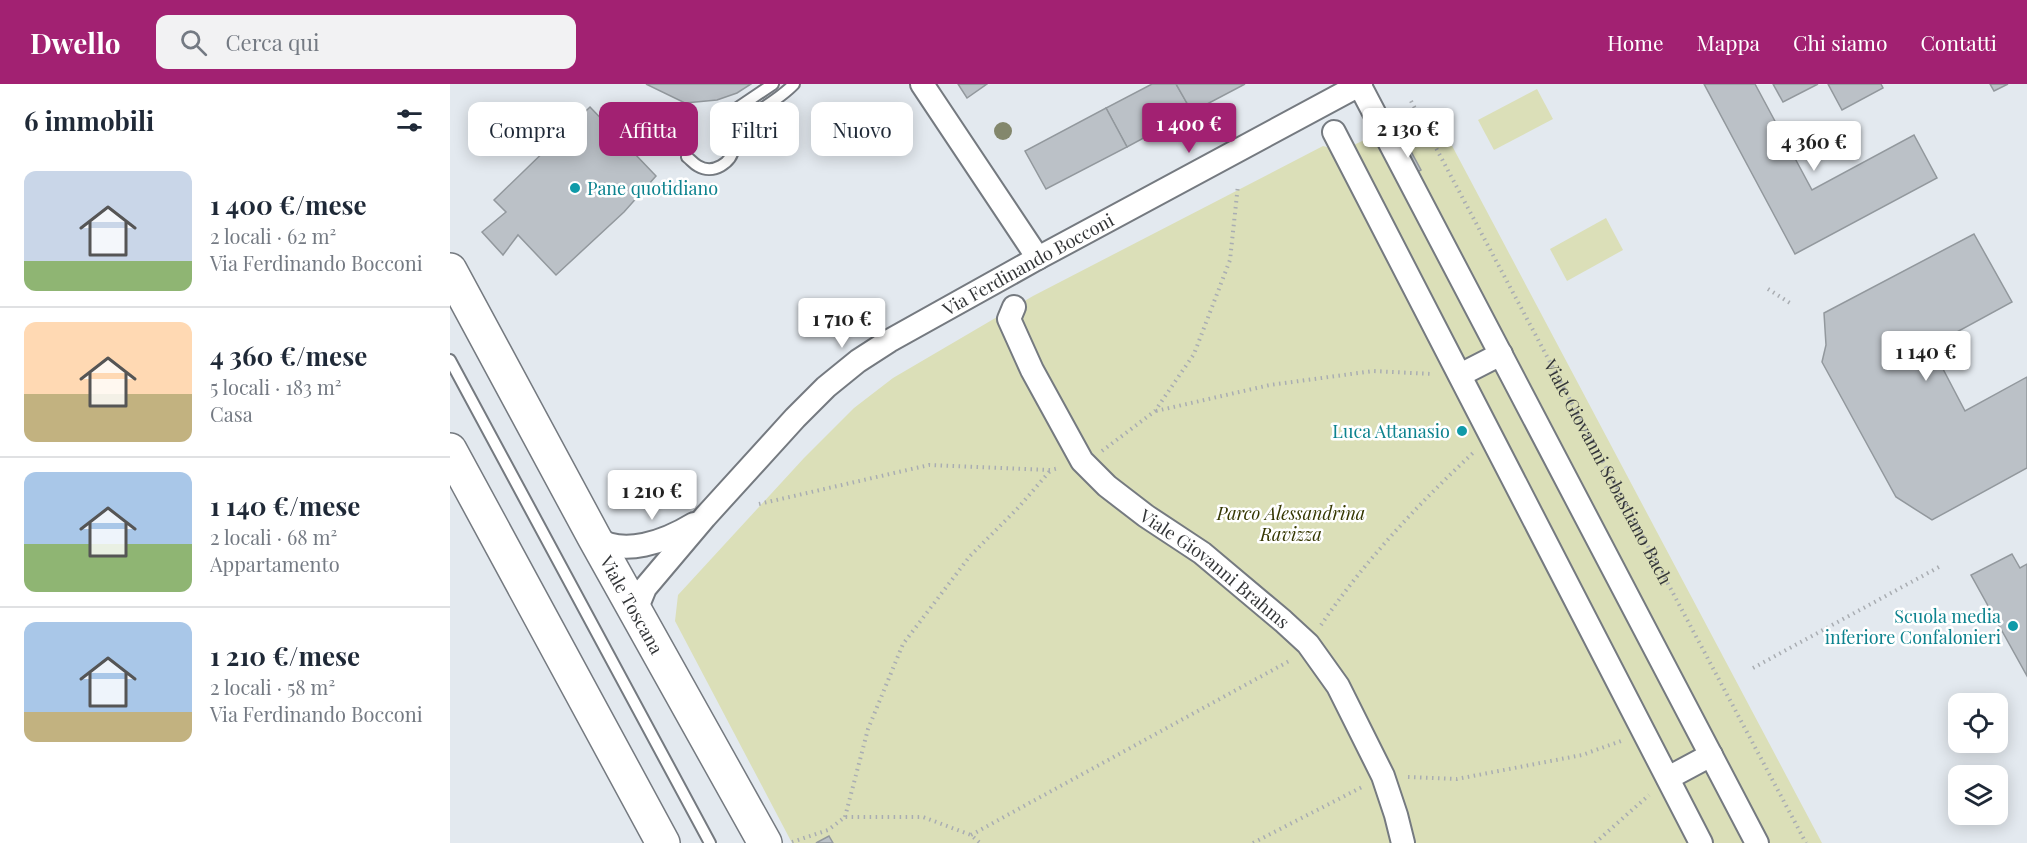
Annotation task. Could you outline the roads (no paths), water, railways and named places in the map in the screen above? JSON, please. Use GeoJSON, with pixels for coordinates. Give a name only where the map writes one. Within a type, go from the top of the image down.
{"type":"FeatureCollection","features":[{"type":"Feature","properties":{"kind":"main road","name":"Viale Toscana"},"geometry":{"type":"LineString","coordinates":[[450,270],[594,537],[765,843]]}},
{"type":"Feature","properties":{"kind":"main road"},"geometry":{"type":"LineString","coordinates":[[450,450],[663,843]]}},
{"type":"Feature","properties":{"kind":"street"},"geometry":{"type":"LineString","coordinates":[[922,84],[1038,258]]}},
{"type":"Feature","properties":{"kind":"street"},"geometry":{"type":"LineString","coordinates":[[1360,84],[1757,843]]}},
{"type":"Feature","properties":{"kind":"street","name":"Via Ferdinando Bocconi"},"geometry":{"type":"LineString","coordinates":[[639,616],[638,605],[645,588],[705,517],[795,418],[826,387],[858,361],[889,341],[1038,258],[1360,84]]}},
{"type":"Feature","properties":{"kind":"street"},"geometry":{"type":"LineString","coordinates":[[1334,132],[1701,843]]}},
{"type":"Feature","properties":{"kind":"street","name":"Viale Giovanni Brahms"},"geometry":{"type":"LineString","coordinates":[[1014,307],[1009,319],[1032,370],[1082,461],[1107,486],[1146,516],[1202,553],[1308,644],[1338,686],[1383,776],[1403,843]]}},
{"type":"Feature","properties":{"kind":"street"},"geometry":{"type":"LineString","coordinates":[[1460,375],[1501,354]]}},
{"type":"Feature","properties":{"kind":"street","name":"Via Ferdinando Bocconi"},"geometry":{"type":"LineString","coordinates":[[594,537],[604,544],[616,547],[648,544],[681,532],[705,517]]}},
{"type":"Feature","properties":{"kind":"street"},"geometry":{"type":"LineString","coordinates":[[1668,778],[1711,755]]}},
{"type":"Feature","properties":{"kind":"lane"},"geometry":{"type":"LineString","coordinates":[[746,102],[773,84]]}},
{"type":"Feature","properties":{"kind":"lane"},"geometry":{"type":"LineString","coordinates":[[772,102],[794,84]]}},
{"type":"Feature","properties":{"kind":"lane"},"geometry":{"type":"LineString","coordinates":[[687,157],[698,167],[716,168],[724,164],[730,156]]}},
{"type":"Feature","properties":{"kind":"lane"},"geometry":{"type":"LineString","coordinates":[[450,360],[710,843]]}},
{"type":"Feature","properties":{"kind":"place","name":"Pane quotidiano"},"geometry":{"type":"Point","coordinates":[575,188]}},
{"type":"Feature","properties":{"kind":"place","name":"Luca Attanasio"},"geometry":{"type":"Point","coordinates":[1462,431]}},
{"type":"Feature","properties":{"kind":"place","name":"Scuola media inferiore Confalonieri"},"geometry":{"type":"Point","coordinates":[2013,626]}},
{"type":"Feature","properties":{"kind":"park label","name":"Parco Alessandrina Ravizza"},"geometry":{"type":"Point","coordinates":[1291,523]}}]}
